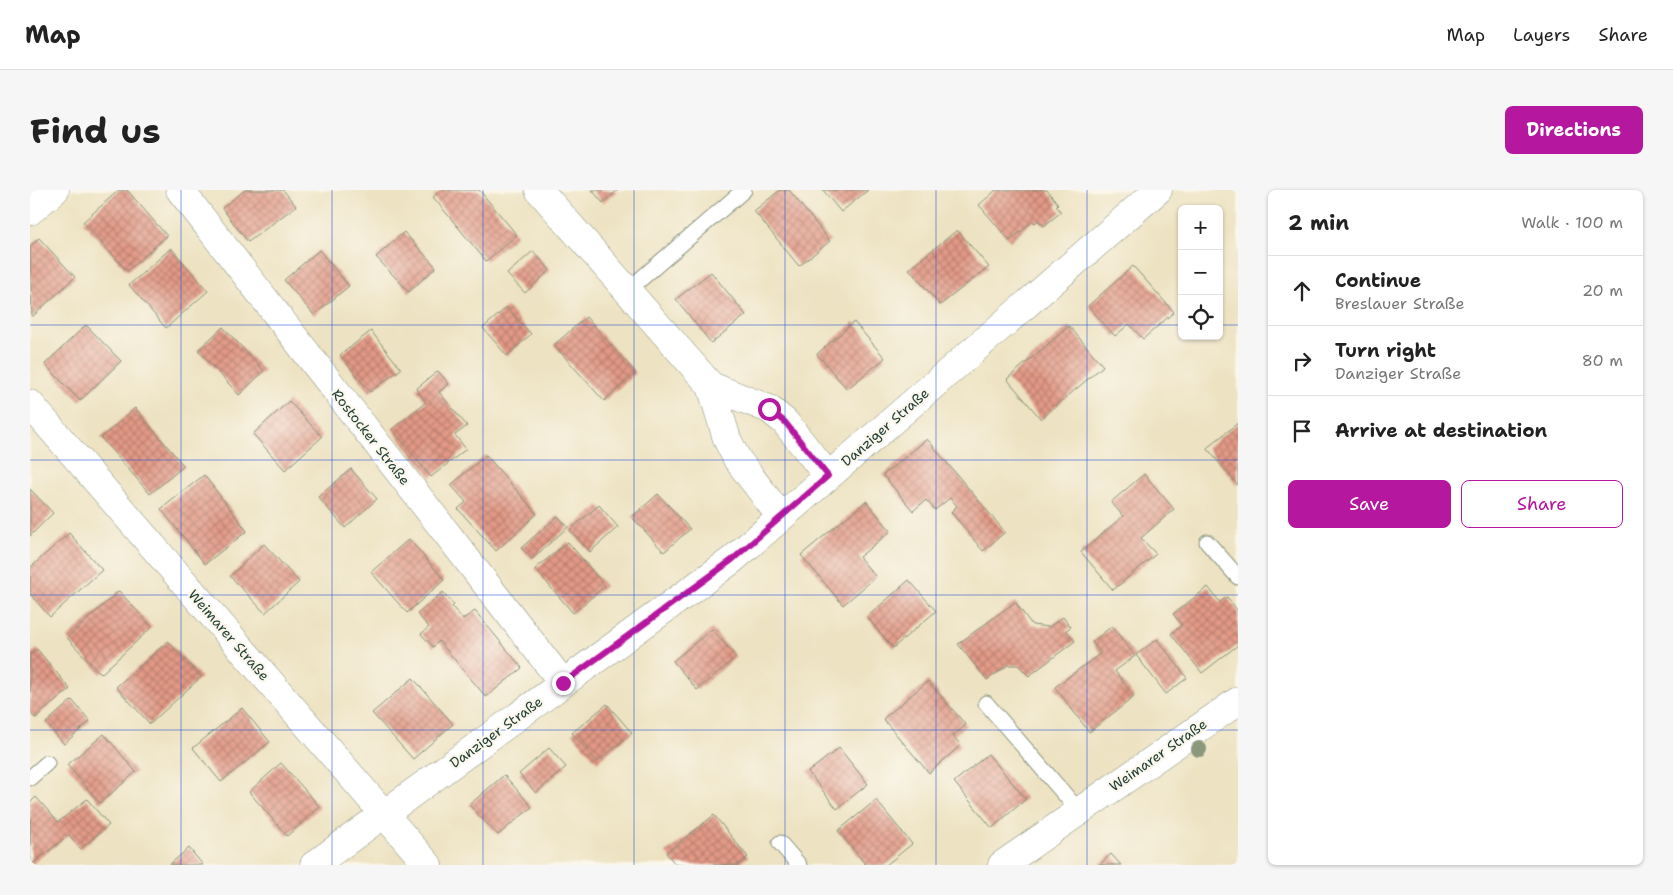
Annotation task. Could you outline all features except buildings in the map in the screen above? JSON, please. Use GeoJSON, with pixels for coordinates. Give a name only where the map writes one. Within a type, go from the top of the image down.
{"type":"FeatureCollection","features":[{"type":"Feature","properties":{"kind":"street"},"geometry":{"type":"LineString","coordinates":[[30,211],[55,190]]}},
{"type":"Feature","properties":{"kind":"street","name":"Rostocker Straße"},"geometry":{"type":"LineString","coordinates":[[180,190],[563,683]]}},
{"type":"Feature","properties":{"kind":"street"},"geometry":{"type":"LineString","coordinates":[[539,190],[711,386],[727,439],[737,459],[781,517]]}},
{"type":"Feature","properties":{"kind":"street","name":"Danziger Straße"},"geometry":{"type":"LineString","coordinates":[[314,865],[732,560],[1158,190]]}},
{"type":"Feature","properties":{"kind":"street"},"geometry":{"type":"LineString","coordinates":[[711,386],[769,409],[785,422],[828,476]]}},
{"type":"Feature","properties":{"kind":"street","name":"Weimarer Straße"},"geometry":{"type":"LineString","coordinates":[[30,404],[428,865]]}},
{"type":"Feature","properties":{"kind":"street","name":"Weimarer Straße"},"geometry":{"type":"LineString","coordinates":[[1002,865],[1078,810],[1238,701]]}},
{"type":"Feature","properties":{"kind":"lane"},"geometry":{"type":"LineString","coordinates":[[628,290],[744,190]]}},
{"type":"Feature","properties":{"kind":"lane"},"geometry":{"type":"LineString","coordinates":[[1207,542],[1238,577]]}},
{"type":"Feature","properties":{"kind":"lane"},"geometry":{"type":"LineString","coordinates":[[986,703],[1078,810]]}},
{"type":"Feature","properties":{"kind":"lane"},"geometry":{"type":"LineString","coordinates":[[30,778],[47,764]]}},
{"type":"Feature","properties":{"kind":"lane"},"geometry":{"type":"LineString","coordinates":[[780,843],[799,865]]}},
{"type":"Feature","properties":{"kind":"route"},"geometry":{"type":"LineString","coordinates":[[563,683],[732,560],[828,476],[785,422],[769,409]]}}]}
